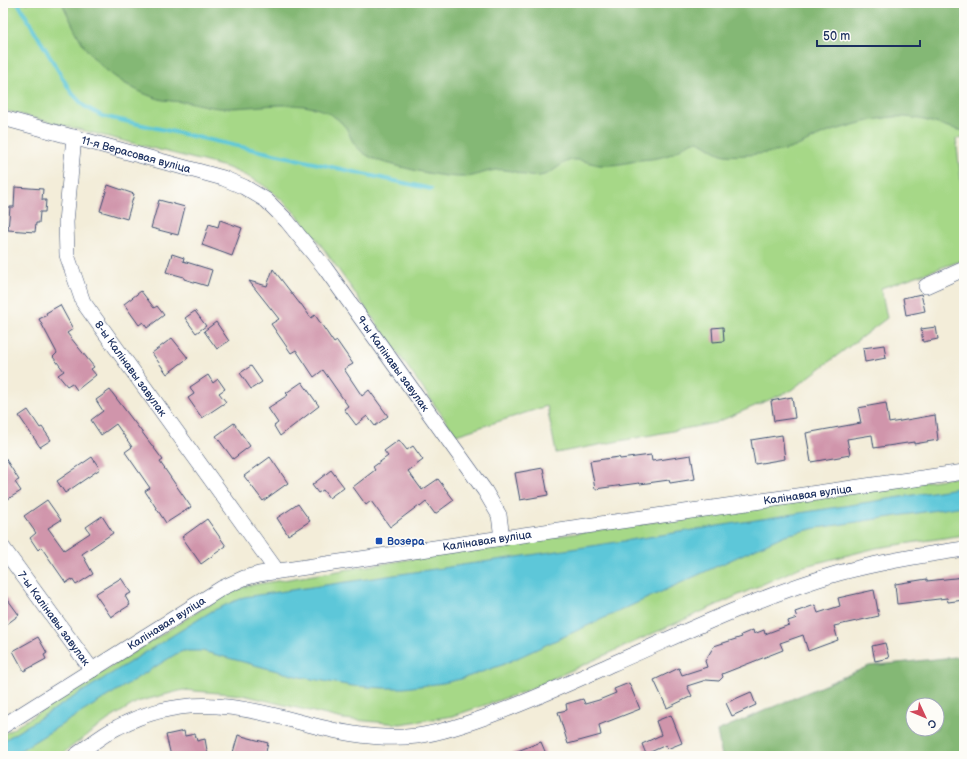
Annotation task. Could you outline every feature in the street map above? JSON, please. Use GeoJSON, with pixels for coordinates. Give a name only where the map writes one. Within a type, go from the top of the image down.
{"type":"FeatureCollection","features":[{"type":"Feature","properties":{"kind":"street","name":"11-я Верасовая вуліца"},"geometry":{"type":"LineString","coordinates":[[3,118],[223,178],[244,187],[266,200]]}},
{"type":"Feature","properties":{"kind":"street","name":"8-ы Калінавы завулак"},"geometry":{"type":"LineString","coordinates":[[74,137],[66,222],[67,255],[83,302],[277,571]]}},
{"type":"Feature","properties":{"kind":"street","name":"9-ы Калінавы завулак"},"geometry":{"type":"LineString","coordinates":[[266,200],[287,221],[325,268],[485,491],[499,515],[502,527],[502,538]]}},
{"type":"Feature","properties":{"kind":"street"},"geometry":{"type":"LineString","coordinates":[[926,286],[964,269]]}},
{"type":"Feature","properties":{"kind":"street","name":"Калінавая вуліца"},"geometry":{"type":"LineString","coordinates":[[3,726],[222,588],[244,578],[277,571],[964,472]]}},
{"type":"Feature","properties":{"kind":"street","name":"7-ы Калінавы завулак"},"geometry":{"type":"LineString","coordinates":[[3,548],[92,670]]}},
{"type":"Feature","properties":{"kind":"street"},"geometry":{"type":"LineString","coordinates":[[75,756],[116,727],[142,716],[171,708],[198,705],[225,706],[253,710],[355,735],[388,737],[418,736],[478,720],[519,704],[728,614],[803,585],[873,564],[911,556],[964,549]]}},
{"type":"Feature","properties":{"kind":"green space"},"geometry":{"type":"Polygon","coordinates":[[[3,3],[964,3],[964,138],[956,139],[964,204],[964,260],[881,288],[887,318],[790,391],[715,423],[556,453],[547,406],[456,435],[313,234],[280,198],[267,188],[226,167],[3,110],[3,3]]]}},
{"type":"Feature","properties":{"kind":"green space"},"geometry":{"type":"Polygon","coordinates":[[[62,3],[964,3],[964,131],[919,119],[896,117],[877,119],[846,127],[823,134],[788,150],[768,153],[725,155],[702,143],[693,141],[667,156],[610,165],[600,165],[579,160],[572,160],[548,174],[538,176],[528,176],[500,170],[466,177],[438,175],[371,158],[355,145],[348,131],[338,120],[324,111],[315,108],[282,105],[217,108],[187,102],[163,100],[141,92],[108,72],[91,55],[81,41],[62,3]]]}},
{"type":"Feature","properties":{"kind":"green space"},"geometry":{"type":"Polygon","coordinates":[[[964,476],[964,535],[876,548],[801,567],[523,692],[453,716],[400,724],[343,719],[243,695],[183,690],[137,702],[108,720],[59,756],[3,756],[3,735],[221,597],[246,586],[497,545],[964,476]]]}},
{"type":"Feature","properties":{"kind":"green space"},"geometry":{"type":"Polygon","coordinates":[[[964,656],[964,756],[722,756],[717,731],[869,666],[964,656]]]}},
{"type":"Feature","properties":{"kind":"water"},"geometry":{"type":"Polygon","coordinates":[[[964,487],[964,506],[817,528],[785,535],[502,665],[461,679],[443,683],[404,688],[353,686],[300,677],[202,651],[183,651],[11,756],[3,756],[3,741],[212,611],[244,597],[592,546],[964,487]]]}},
{"type":"Feature","properties":{"kind":"building"},"geometry":{"type":"Polygon","coordinates":[[[108,185],[134,194],[127,219],[100,211],[108,185]]]}},
{"type":"Feature","properties":{"kind":"building"},"geometry":{"type":"Polygon","coordinates":[[[15,187],[43,189],[42,200],[46,200],[45,212],[40,212],[39,223],[36,223],[35,232],[8,230],[10,207],[14,207],[15,187]]]}},
{"type":"Feature","properties":{"kind":"building"},"geometry":{"type":"Polygon","coordinates":[[[159,200],[185,207],[178,235],[151,228],[159,200]]]}},
{"type":"Feature","properties":{"kind":"building"},"geometry":{"type":"Polygon","coordinates":[[[220,220],[242,228],[232,256],[202,245],[209,224],[218,227],[220,220]]]}},
{"type":"Feature","properties":{"kind":"building"},"geometry":{"type":"Polygon","coordinates":[[[172,254],[184,258],[183,261],[212,270],[207,286],[166,272],[172,254]]]}},
{"type":"Feature","properties":{"kind":"building"},"geometry":{"type":"Polygon","coordinates":[[[273,269],[311,318],[315,315],[334,343],[337,341],[353,364],[344,369],[362,396],[369,390],[388,416],[375,426],[367,416],[356,425],[344,409],[348,406],[323,370],[314,377],[296,350],[291,353],[271,324],[279,319],[249,281],[267,286],[273,269]]]}},
{"type":"Feature","properties":{"kind":"building"},"geometry":{"type":"Polygon","coordinates":[[[141,291],[154,308],[157,306],[164,315],[147,328],[143,322],[139,325],[124,304],[141,291]]]}},
{"type":"Feature","properties":{"kind":"building"},"geometry":{"type":"Polygon","coordinates":[[[921,294],[925,311],[906,315],[903,298],[921,294]]]}},
{"type":"Feature","properties":{"kind":"building"},"geometry":{"type":"Polygon","coordinates":[[[60,305],[73,329],[67,333],[94,367],[91,369],[96,375],[77,390],[72,383],[67,386],[58,375],[64,371],[53,357],[57,353],[39,319],[60,305]]]}},
{"type":"Feature","properties":{"kind":"building"},"geometry":{"type":"Polygon","coordinates":[[[195,311],[206,326],[196,333],[185,318],[195,311]]]}},
{"type":"Feature","properties":{"kind":"building"},"geometry":{"type":"Polygon","coordinates":[[[216,322],[229,341],[217,349],[204,331],[216,322]]]}},
{"type":"Feature","properties":{"kind":"building"},"geometry":{"type":"Polygon","coordinates":[[[723,327],[724,341],[713,342],[712,328],[723,327]]]}},
{"type":"Feature","properties":{"kind":"building"},"geometry":{"type":"Polygon","coordinates":[[[936,327],[938,339],[923,342],[921,329],[936,327]]]}},
{"type":"Feature","properties":{"kind":"building"},"geometry":{"type":"Polygon","coordinates":[[[172,338],[188,358],[167,374],[152,353],[172,338]]]}},
{"type":"Feature","properties":{"kind":"building"},"geometry":{"type":"Polygon","coordinates":[[[884,345],[886,358],[865,362],[863,348],[884,345]]]}},
{"type":"Feature","properties":{"kind":"building"},"geometry":{"type":"Polygon","coordinates":[[[251,366],[262,382],[251,389],[240,373],[251,366]]]}},
{"type":"Feature","properties":{"kind":"building"},"geometry":{"type":"Polygon","coordinates":[[[208,375],[213,383],[218,379],[225,389],[219,393],[226,402],[202,418],[188,398],[194,394],[190,387],[208,375]]]}},
{"type":"Feature","properties":{"kind":"building"},"geometry":{"type":"Polygon","coordinates":[[[302,382],[319,406],[280,436],[274,426],[278,423],[268,408],[288,395],[286,393],[302,382]]]}},
{"type":"Feature","properties":{"kind":"building"},"geometry":{"type":"Polygon","coordinates":[[[110,390],[163,460],[160,462],[191,507],[166,523],[145,491],[150,488],[125,452],[132,447],[116,424],[101,435],[91,420],[103,411],[96,400],[110,390]]]}},
{"type":"Feature","properties":{"kind":"building"},"geometry":{"type":"Polygon","coordinates":[[[792,397],[795,418],[774,421],[771,401],[792,397]]]}},
{"type":"Feature","properties":{"kind":"building"},"geometry":{"type":"Polygon","coordinates":[[[886,403],[889,423],[935,415],[938,440],[874,448],[872,435],[847,439],[850,455],[811,462],[806,433],[861,423],[858,408],[886,403]]]}},
{"type":"Feature","properties":{"kind":"building"},"geometry":{"type":"Polygon","coordinates":[[[28,410],[40,428],[42,427],[51,440],[40,447],[19,416],[28,410]]]}},
{"type":"Feature","properties":{"kind":"building"},"geometry":{"type":"Polygon","coordinates":[[[234,423],[250,446],[233,459],[216,436],[234,423]]]}},
{"type":"Feature","properties":{"kind":"building"},"geometry":{"type":"Polygon","coordinates":[[[782,435],[785,459],[755,464],[751,440],[782,435]]]}},
{"type":"Feature","properties":{"kind":"building"},"geometry":{"type":"Polygon","coordinates":[[[399,440],[407,450],[413,446],[423,460],[408,471],[422,490],[438,479],[454,500],[435,514],[426,502],[420,507],[419,505],[390,527],[371,501],[366,505],[353,487],[375,470],[373,467],[388,456],[384,451],[399,440]]]}},
{"type":"Feature","properties":{"kind":"building"},"geometry":{"type":"Polygon","coordinates":[[[3,455],[19,480],[15,482],[21,491],[3,502],[3,455]]]}},
{"type":"Feature","properties":{"kind":"building"},"geometry":{"type":"Polygon","coordinates":[[[651,455],[652,461],[691,455],[695,479],[670,483],[669,480],[639,483],[595,489],[590,461],[651,455]]]}},
{"type":"Feature","properties":{"kind":"building"},"geometry":{"type":"Polygon","coordinates":[[[92,457],[100,469],[65,493],[57,481],[92,457]]]}},
{"type":"Feature","properties":{"kind":"building"},"geometry":{"type":"Polygon","coordinates":[[[270,457],[288,483],[263,501],[244,476],[270,457]]]}},
{"type":"Feature","properties":{"kind":"building"},"geometry":{"type":"Polygon","coordinates":[[[543,468],[548,495],[520,500],[515,473],[543,468]]]}},
{"type":"Feature","properties":{"kind":"building"},"geometry":{"type":"Polygon","coordinates":[[[331,470],[344,487],[329,498],[323,490],[318,493],[312,485],[331,470]]]}},
{"type":"Feature","properties":{"kind":"building"},"geometry":{"type":"Polygon","coordinates":[[[47,500],[61,520],[48,528],[64,550],[90,533],[86,527],[102,516],[113,533],[82,554],[93,574],[76,585],[72,579],[66,583],[41,547],[38,550],[30,538],[36,533],[24,516],[47,500]]]}},
{"type":"Feature","properties":{"kind":"building"},"geometry":{"type":"Polygon","coordinates":[[[298,504],[310,521],[288,535],[277,518],[298,504]]]}},
{"type":"Feature","properties":{"kind":"building"},"geometry":{"type":"Polygon","coordinates":[[[207,519],[226,546],[201,564],[182,537],[207,519]]]}},
{"type":"Feature","properties":{"kind":"building"},"geometry":{"type":"Polygon","coordinates":[[[964,577],[964,600],[948,602],[947,598],[897,604],[895,584],[927,579],[927,581],[964,577]]]}},
{"type":"Feature","properties":{"kind":"building"},"geometry":{"type":"Polygon","coordinates":[[[121,578],[131,593],[125,596],[130,605],[111,617],[95,594],[121,578]]]}},
{"type":"Feature","properties":{"kind":"building"},"geometry":{"type":"Polygon","coordinates":[[[874,590],[879,616],[834,626],[838,640],[808,651],[803,635],[780,643],[783,650],[722,674],[723,677],[719,681],[706,680],[687,686],[692,696],[667,708],[654,680],[679,668],[682,675],[707,667],[705,661],[714,646],[742,637],[741,635],[753,630],[754,634],[764,630],[765,634],[789,625],[788,621],[797,618],[795,612],[815,605],[818,613],[840,606],[838,598],[874,590]]]}},
{"type":"Feature","properties":{"kind":"building"},"geometry":{"type":"Polygon","coordinates":[[[3,593],[19,615],[3,627],[3,593]]]}},
{"type":"Feature","properties":{"kind":"building"},"geometry":{"type":"Polygon","coordinates":[[[38,637],[47,653],[44,655],[46,659],[24,671],[13,651],[38,637]]]}},
{"type":"Feature","properties":{"kind":"building"},"geometry":{"type":"Polygon","coordinates":[[[885,643],[889,658],[875,661],[872,646],[885,643]]]}},
{"type":"Feature","properties":{"kind":"building"},"geometry":{"type":"Polygon","coordinates":[[[629,683],[640,709],[599,725],[601,735],[568,744],[558,712],[567,710],[566,704],[583,699],[585,704],[599,700],[616,693],[614,689],[629,683]]]}},
{"type":"Feature","properties":{"kind":"building"},"geometry":{"type":"Polygon","coordinates":[[[751,692],[756,705],[732,716],[726,703],[751,692]]]}},
{"type":"Feature","properties":{"kind":"building"},"geometry":{"type":"Polygon","coordinates":[[[671,715],[682,743],[667,749],[666,745],[646,754],[642,744],[661,735],[656,721],[671,715]]]}},
{"type":"Feature","properties":{"kind":"building"},"geometry":{"type":"Polygon","coordinates":[[[184,731],[185,736],[195,734],[197,741],[205,739],[208,756],[171,756],[166,735],[184,731]]]}},
{"type":"Feature","properties":{"kind":"building"},"geometry":{"type":"Polygon","coordinates":[[[238,735],[268,743],[265,756],[232,756],[238,735]]]}},
{"type":"Feature","properties":{"kind":"building"},"geometry":{"type":"Polygon","coordinates":[[[541,742],[547,756],[507,756],[507,755],[541,742]]]}},
{"type":"Feature","properties":{"kind":"waterway"},"geometry":{"type":"LineString","coordinates":[[18,3],[71,92],[84,106],[102,116],[431,189]]}},
{"type":"Feature","properties":{"kind":"place","name":"Возера"},"geometry":{"type":"Point","coordinates":[379,541]}}]}
